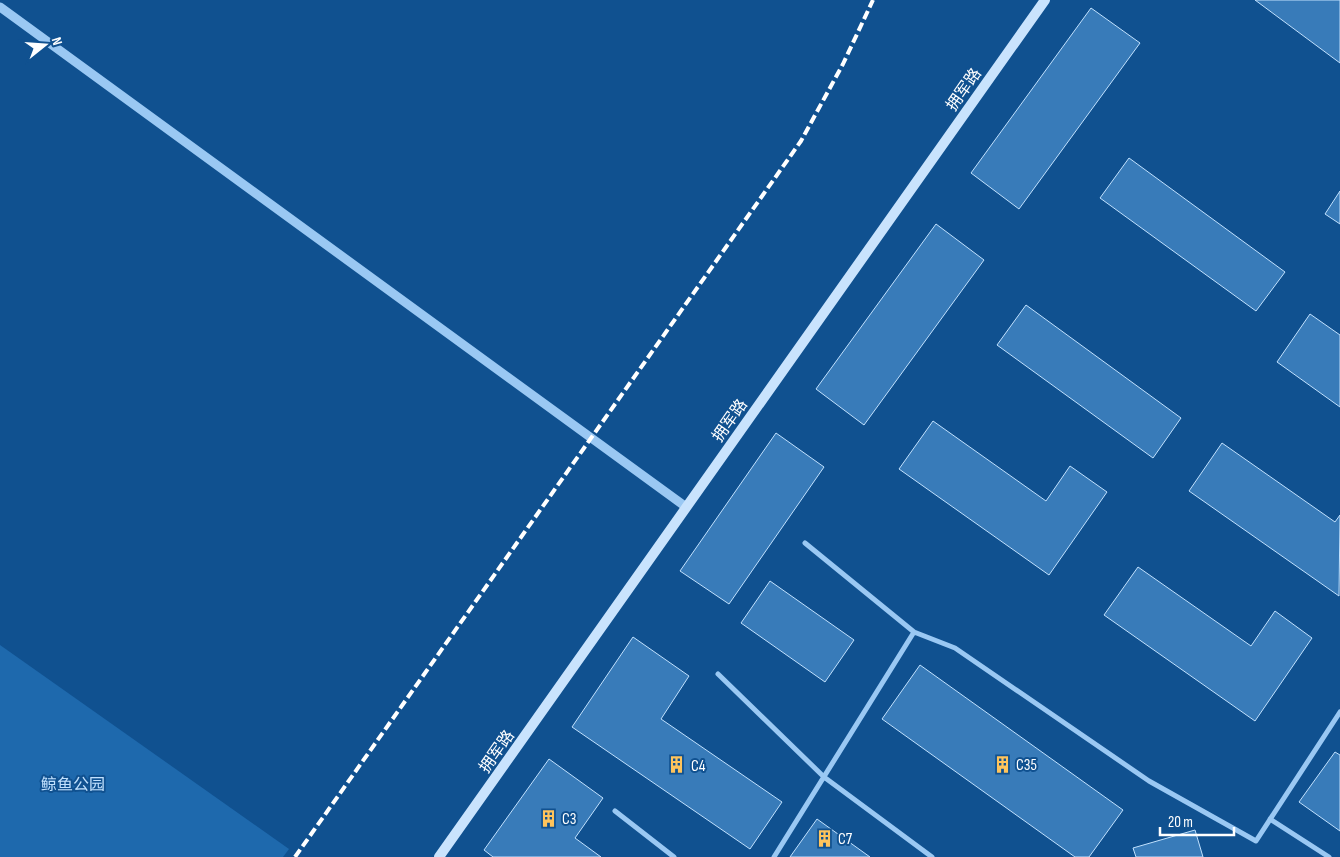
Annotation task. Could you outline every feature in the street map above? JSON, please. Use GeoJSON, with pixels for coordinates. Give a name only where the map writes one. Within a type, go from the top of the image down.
{"type":"FeatureCollection","features":[{"type":"Feature","properties":{"kind":"main road","name":"拥军路"},"geometry":{"type":"LineString","coordinates":[[439,857],[1045,0]]}},
{"type":"Feature","properties":{"kind":"street"},"geometry":{"type":"LineString","coordinates":[[0,7],[686,507]]}},
{"type":"Feature","properties":{"kind":"street"},"geometry":{"type":"LineString","coordinates":[[804,543],[914,632],[955,648],[1149,781],[1256,841],[1340,712]]}},
{"type":"Feature","properties":{"kind":"street"},"geometry":{"type":"LineString","coordinates":[[774,857],[914,632]]}},
{"type":"Feature","properties":{"kind":"street"},"geometry":{"type":"LineString","coordinates":[[718,674],[824,778],[932,857]]}},
{"type":"Feature","properties":{"kind":"street"},"geometry":{"type":"LineString","coordinates":[[615,811],[674,857]]}},
{"type":"Feature","properties":{"kind":"street"},"geometry":{"type":"LineString","coordinates":[[1270,819],[1329,857]]}},
{"type":"Feature","properties":{"kind":"green space","name":"鲸鱼公园"},"geometry":{"type":"Polygon","coordinates":[[[0,645],[289,849],[283,857],[0,857],[0,645]]]}},
{"type":"Feature","properties":{"kind":"building"},"geometry":{"type":"Polygon","coordinates":[[[1255,0],[1340,0],[1340,63],[1255,0]]]}},
{"type":"Feature","properties":{"kind":"building"},"geometry":{"type":"Polygon","coordinates":[[[1091,8],[1140,43],[1019,209],[971,173],[1091,8]]]}},
{"type":"Feature","properties":{"kind":"building"},"geometry":{"type":"Polygon","coordinates":[[[1129,158],[1285,272],[1256,311],[1100,198],[1129,158]]]}},
{"type":"Feature","properties":{"kind":"building"},"geometry":{"type":"Polygon","coordinates":[[[1340,191],[1340,224],[1325,214],[1340,191]]]}},
{"type":"Feature","properties":{"kind":"building"},"geometry":{"type":"Polygon","coordinates":[[[936,224],[984,260],[864,425],[816,389],[936,224]]]}},
{"type":"Feature","properties":{"kind":"building"},"geometry":{"type":"Polygon","coordinates":[[[1026,305],[1181,418],[1153,458],[997,345],[1026,305]]]}},
{"type":"Feature","properties":{"kind":"building"},"geometry":{"type":"Polygon","coordinates":[[[1310,314],[1340,335],[1340,407],[1277,362],[1310,314]]]}},
{"type":"Feature","properties":{"kind":"building"},"geometry":{"type":"Polygon","coordinates":[[[933,421],[1046,501],[1070,466],[1107,492],[1049,575],[899,469],[933,421]]]}},
{"type":"Feature","properties":{"kind":"building"},"geometry":{"type":"Polygon","coordinates":[[[776,433],[824,467],[729,604],[680,571],[776,433]]]}},
{"type":"Feature","properties":{"kind":"building"},"geometry":{"type":"Polygon","coordinates":[[[1222,443],[1335,522],[1340,515],[1339,596],[1189,491],[1222,443]]]}},
{"type":"Feature","properties":{"kind":"building"},"geometry":{"type":"Polygon","coordinates":[[[1138,567],[1251,646],[1275,611],[1312,638],[1255,721],[1104,615],[1138,567]]]}},
{"type":"Feature","properties":{"kind":"building"},"geometry":{"type":"Polygon","coordinates":[[[770,581],[854,640],[825,682],[741,623],[770,581]]]}},
{"type":"Feature","properties":{"kind":"building","name":"C4"},"geometry":{"type":"Polygon","coordinates":[[[633,637],[689,676],[661,719],[782,802],[750,849],[572,727],[633,637]]]}},
{"type":"Feature","properties":{"kind":"building","name":"C35"},"geometry":{"type":"Polygon","coordinates":[[[920,665],[1123,810],[1089,857],[1075,857],[882,719],[920,665]]]}},
{"type":"Feature","properties":{"kind":"building"},"geometry":{"type":"Polygon","coordinates":[[[1335,752],[1340,755],[1340,831],[1299,802],[1335,752]]]}},
{"type":"Feature","properties":{"kind":"building","name":"C3"},"geometry":{"type":"Polygon","coordinates":[[[549,759],[603,798],[575,838],[601,857],[493,857],[484,850],[549,759]]]}},
{"type":"Feature","properties":{"kind":"building","name":"C7"},"geometry":{"type":"Polygon","coordinates":[[[817,819],[870,857],[790,857],[817,819]]]}},
{"type":"Feature","properties":{"kind":"building"},"geometry":{"type":"Polygon","coordinates":[[[1195,830],[1203,857],[1136,857],[1133,848],[1195,830]]]}},
{"type":"Feature","properties":{"kind":"railway"},"geometry":{"type":"LineString","coordinates":[[295,857],[801,141],[843,64],[873,0]]}},
{"type":"Feature","properties":{"kind":"place","name":"C35"},"geometry":{"type":"Point","coordinates":[1002,764]}},
{"type":"Feature","properties":{"kind":"place","name":"C4"},"geometry":{"type":"Point","coordinates":[677,765]}},
{"type":"Feature","properties":{"kind":"place","name":"C3"},"geometry":{"type":"Point","coordinates":[548,818]}},
{"type":"Feature","properties":{"kind":"place","name":"C7"},"geometry":{"type":"Point","coordinates":[824,838]}}]}
